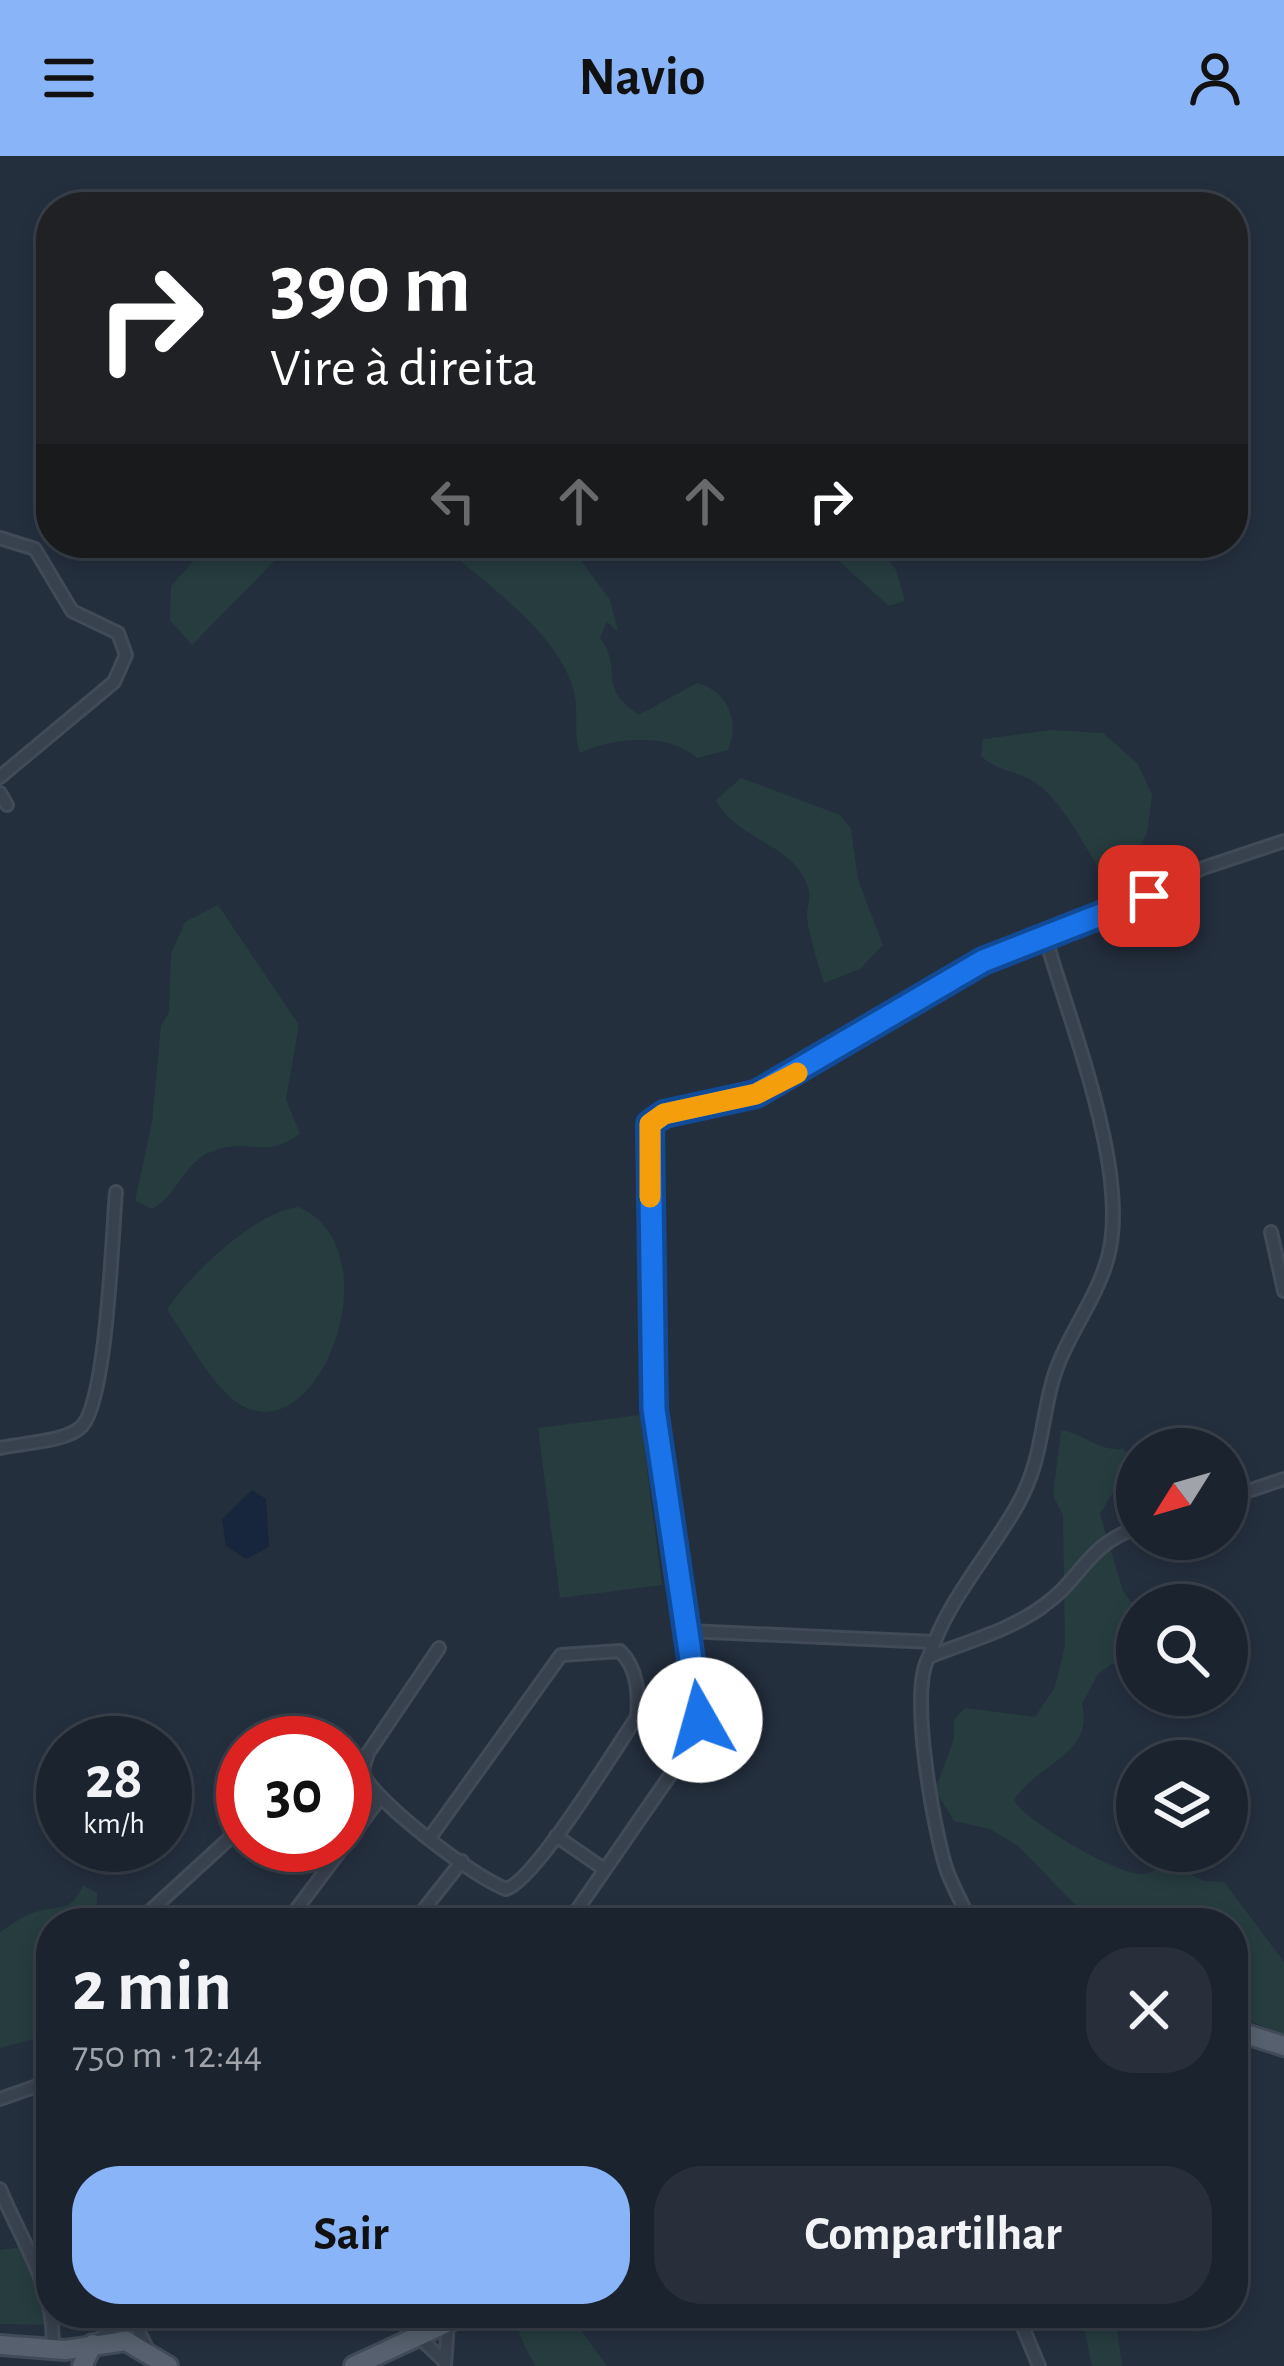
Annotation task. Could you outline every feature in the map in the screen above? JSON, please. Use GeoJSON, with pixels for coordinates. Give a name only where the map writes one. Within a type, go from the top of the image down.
{"type":"FeatureCollection","features":[{"type":"Feature","properties":{"kind":"main road"},"geometry":{"type":"LineString","coordinates":[[1248,2035],[1284,2046]]}},
{"type":"Feature","properties":{"kind":"main road"},"geometry":{"type":"LineString","coordinates":[[354,2366],[437,2328]]}},
{"type":"Feature","properties":{"kind":"main road"},"geometry":{"type":"LineString","coordinates":[[0,2345],[52,2358],[93,2344],[126,2341],[159,2362]]}},
{"type":"Feature","properties":{"kind":"main road"},"geometry":{"type":"LineString","coordinates":[[82,2366],[93,2344]]}},
{"type":"Feature","properties":{"kind":"street"},"geometry":{"type":"LineString","coordinates":[[0,538],[36,553]]}},
{"type":"Feature","properties":{"kind":"street"},"geometry":{"type":"LineString","coordinates":[[0,777],[115,682],[126,656],[118,633],[72,610],[44,558]]}},
{"type":"Feature","properties":{"kind":"street"},"geometry":{"type":"LineString","coordinates":[[578,1908],[697,1733],[699,1696],[654,1409],[650,1124],[664,1114],[756,1094],[858,1038],[958,974],[1149,896],[1203,868],[1284,841]]}},
{"type":"Feature","properties":{"kind":"street"},"geometry":{"type":"LineString","coordinates":[[965,1908],[946,1868],[933,1811],[921,1686],[934,1642],[1017,1505],[1045,1437],[1051,1385],[1066,1344],[1101,1279],[1115,1212],[1109,1166],[1045,936]]}},
{"type":"Feature","properties":{"kind":"street"},"geometry":{"type":"LineString","coordinates":[[0,1448],[69,1434],[88,1416],[100,1373],[116,1192]]}},
{"type":"Feature","properties":{"kind":"street"},"geometry":{"type":"LineString","coordinates":[[1271,1232],[1284,1292]]}},
{"type":"Feature","properties":{"kind":"street"},"geometry":{"type":"LineString","coordinates":[[1248,1491],[1284,1479]]}},
{"type":"Feature","properties":{"kind":"street"},"geometry":{"type":"LineString","coordinates":[[929,1657],[1039,1610],[1064,1589],[1089,1554],[1116,1539]]}},
{"type":"Feature","properties":{"kind":"street"},"geometry":{"type":"LineString","coordinates":[[688,1631],[934,1642]]}},
{"type":"Feature","properties":{"kind":"street"},"geometry":{"type":"LineString","coordinates":[[431,1836],[554,1660],[570,1651],[620,1651],[635,1678],[637,1717],[556,1836],[513,1888],[496,1886],[462,1861],[382,1797],[365,1780],[363,1764],[439,1648]]}},
{"type":"Feature","properties":{"kind":"street"},"geometry":{"type":"LineString","coordinates":[[297,1908],[382,1797]]}},
{"type":"Feature","properties":{"kind":"street"},"geometry":{"type":"LineString","coordinates":[[556,1836],[604,1870]]}},
{"type":"Feature","properties":{"kind":"street"},"geometry":{"type":"LineString","coordinates":[[153,1908],[216,1851]]}},
{"type":"Feature","properties":{"kind":"street"},"geometry":{"type":"LineString","coordinates":[[424,1908],[462,1861]]}},
{"type":"Feature","properties":{"kind":"street"},"geometry":{"type":"LineString","coordinates":[[0,2099],[36,2086]]}},
{"type":"Feature","properties":{"kind":"street"},"geometry":{"type":"LineString","coordinates":[[0,2188],[36,2265]]}},
{"type":"Feature","properties":{"kind":"street"},"geometry":{"type":"LineString","coordinates":[[52,2358],[53,2328]]}},
{"type":"Feature","properties":{"kind":"street"},"geometry":{"type":"LineString","coordinates":[[93,2344],[119,2328]]}},
{"type":"Feature","properties":{"kind":"street"},"geometry":{"type":"LineString","coordinates":[[139,2328],[159,2362]]}},
{"type":"Feature","properties":{"kind":"street"},"geometry":{"type":"LineString","coordinates":[[445,2364],[448,2328]]}},
{"type":"Feature","properties":{"kind":"street"},"geometry":{"type":"LineString","coordinates":[[1023,2328],[1039,2366]]}},
{"type":"Feature","properties":{"kind":"street"},"geometry":{"type":"LineString","coordinates":[[418,2337],[445,2364]]}},
{"type":"Feature","properties":{"kind":"green space"},"geometry":{"type":"Polygon","coordinates":[[[196,558],[277,558],[192,645],[170,620],[171,586],[196,558]]]}},
{"type":"Feature","properties":{"kind":"green space"},"geometry":{"type":"Polygon","coordinates":[[[458,558],[579,558],[610,600],[618,632],[607,622],[600,638],[618,695],[639,715],[697,683],[708,687],[724,700],[732,718],[728,750],[697,758],[671,744],[640,740],[609,743],[580,753],[576,704],[564,667],[516,608],[458,558]]]}},
{"type":"Feature","properties":{"kind":"green space"},"geometry":{"type":"Polygon","coordinates":[[[836,558],[887,558],[905,601],[889,606],[836,558]]]}},
{"type":"Feature","properties":{"kind":"green space"},"geometry":{"type":"Polygon","coordinates":[[[1052,730],[1103,733],[1138,764],[1152,795],[1147,833],[1102,921],[1112,888],[1061,808],[1033,781],[981,756],[983,739],[1052,730]]]}},
{"type":"Feature","properties":{"kind":"green space"},"geometry":{"type":"Polygon","coordinates":[[[741,778],[840,815],[851,829],[858,880],[883,945],[860,969],[824,983],[808,927],[809,894],[803,875],[780,852],[737,824],[716,800],[741,778]]]}},
{"type":"Feature","properties":{"kind":"green space"},"geometry":{"type":"Polygon","coordinates":[[[218,905],[299,1025],[286,1099],[300,1134],[277,1146],[228,1147],[205,1155],[152,1209],[135,1201],[152,1122],[161,1026],[169,1012],[171,954],[185,922],[218,905]]]}},
{"type":"Feature","properties":{"kind":"green space"},"geometry":{"type":"Polygon","coordinates":[[[298,1207],[327,1229],[341,1261],[344,1300],[336,1339],[320,1374],[297,1400],[270,1412],[241,1405],[230,1397],[167,1310],[191,1280],[244,1232],[298,1207]]]}},
{"type":"Feature","properties":{"kind":"green space"},"geometry":{"type":"Polygon","coordinates":[[[640,1415],[662,1585],[560,1598],[538,1428],[640,1415]]]}},
{"type":"Feature","properties":{"kind":"green space"},"geometry":{"type":"Polygon","coordinates":[[[1061,1430],[1116,1448],[1116,1488],[1100,1514],[1121,1584],[1116,1584],[1116,1665],[1098,1674],[1082,1704],[1084,1721],[1072,1747],[1014,1800],[1053,1833],[1116,1867],[1116,1872],[1185,1872],[1205,1881],[1224,1882],[1244,1908],[1078,1908],[1018,1846],[990,1829],[954,1821],[935,1790],[954,1739],[954,1720],[965,1708],[1035,1717],[1055,1687],[1065,1645],[1063,1515],[1053,1496],[1061,1430]]]}},
{"type":"Feature","properties":{"kind":"green space"},"geometry":{"type":"Polygon","coordinates":[[[83,1885],[97,1893],[97,1908],[55,1908],[69,1904],[83,1885]]]}},
{"type":"Feature","properties":{"kind":"green space"},"geometry":{"type":"Polygon","coordinates":[[[36,1912],[36,2038],[0,2048],[0,1932],[36,1912]]]}},
{"type":"Feature","properties":{"kind":"green space"},"geometry":{"type":"Polygon","coordinates":[[[1248,1914],[1284,1962],[1284,2035],[1248,2020],[1248,1914]]]}},
{"type":"Feature","properties":{"kind":"green space"},"geometry":{"type":"Polygon","coordinates":[[[36,2245],[36,2325],[0,2324],[0,2250],[36,2245]]]}},
{"type":"Feature","properties":{"kind":"green space"},"geometry":{"type":"Polygon","coordinates":[[[520,2328],[579,2328],[607,2366],[535,2366],[520,2328]]]}},
{"type":"Feature","properties":{"kind":"green space"},"geometry":{"type":"Polygon","coordinates":[[[1084,2328],[1117,2328],[1122,2366],[1092,2366],[1084,2328]]]}},
{"type":"Feature","properties":{"kind":"water"},"geometry":{"type":"Polygon","coordinates":[[[252,1490],[266,1499],[269,1547],[246,1559],[226,1546],[222,1519],[252,1490]]]}},
{"type":"Feature","properties":{"kind":"slow traffic"},"geometry":{"type":"LineString","coordinates":[[650,1197],[650,1124],[664,1114],[756,1094],[797,1073]]}},
{"type":"Feature","properties":{"kind":"route"},"geometry":{"type":"LineString","coordinates":[[700,1720],[658,1457],[650,1124],[664,1114],[756,1094],[983,961],[1149,896]]}}]}
